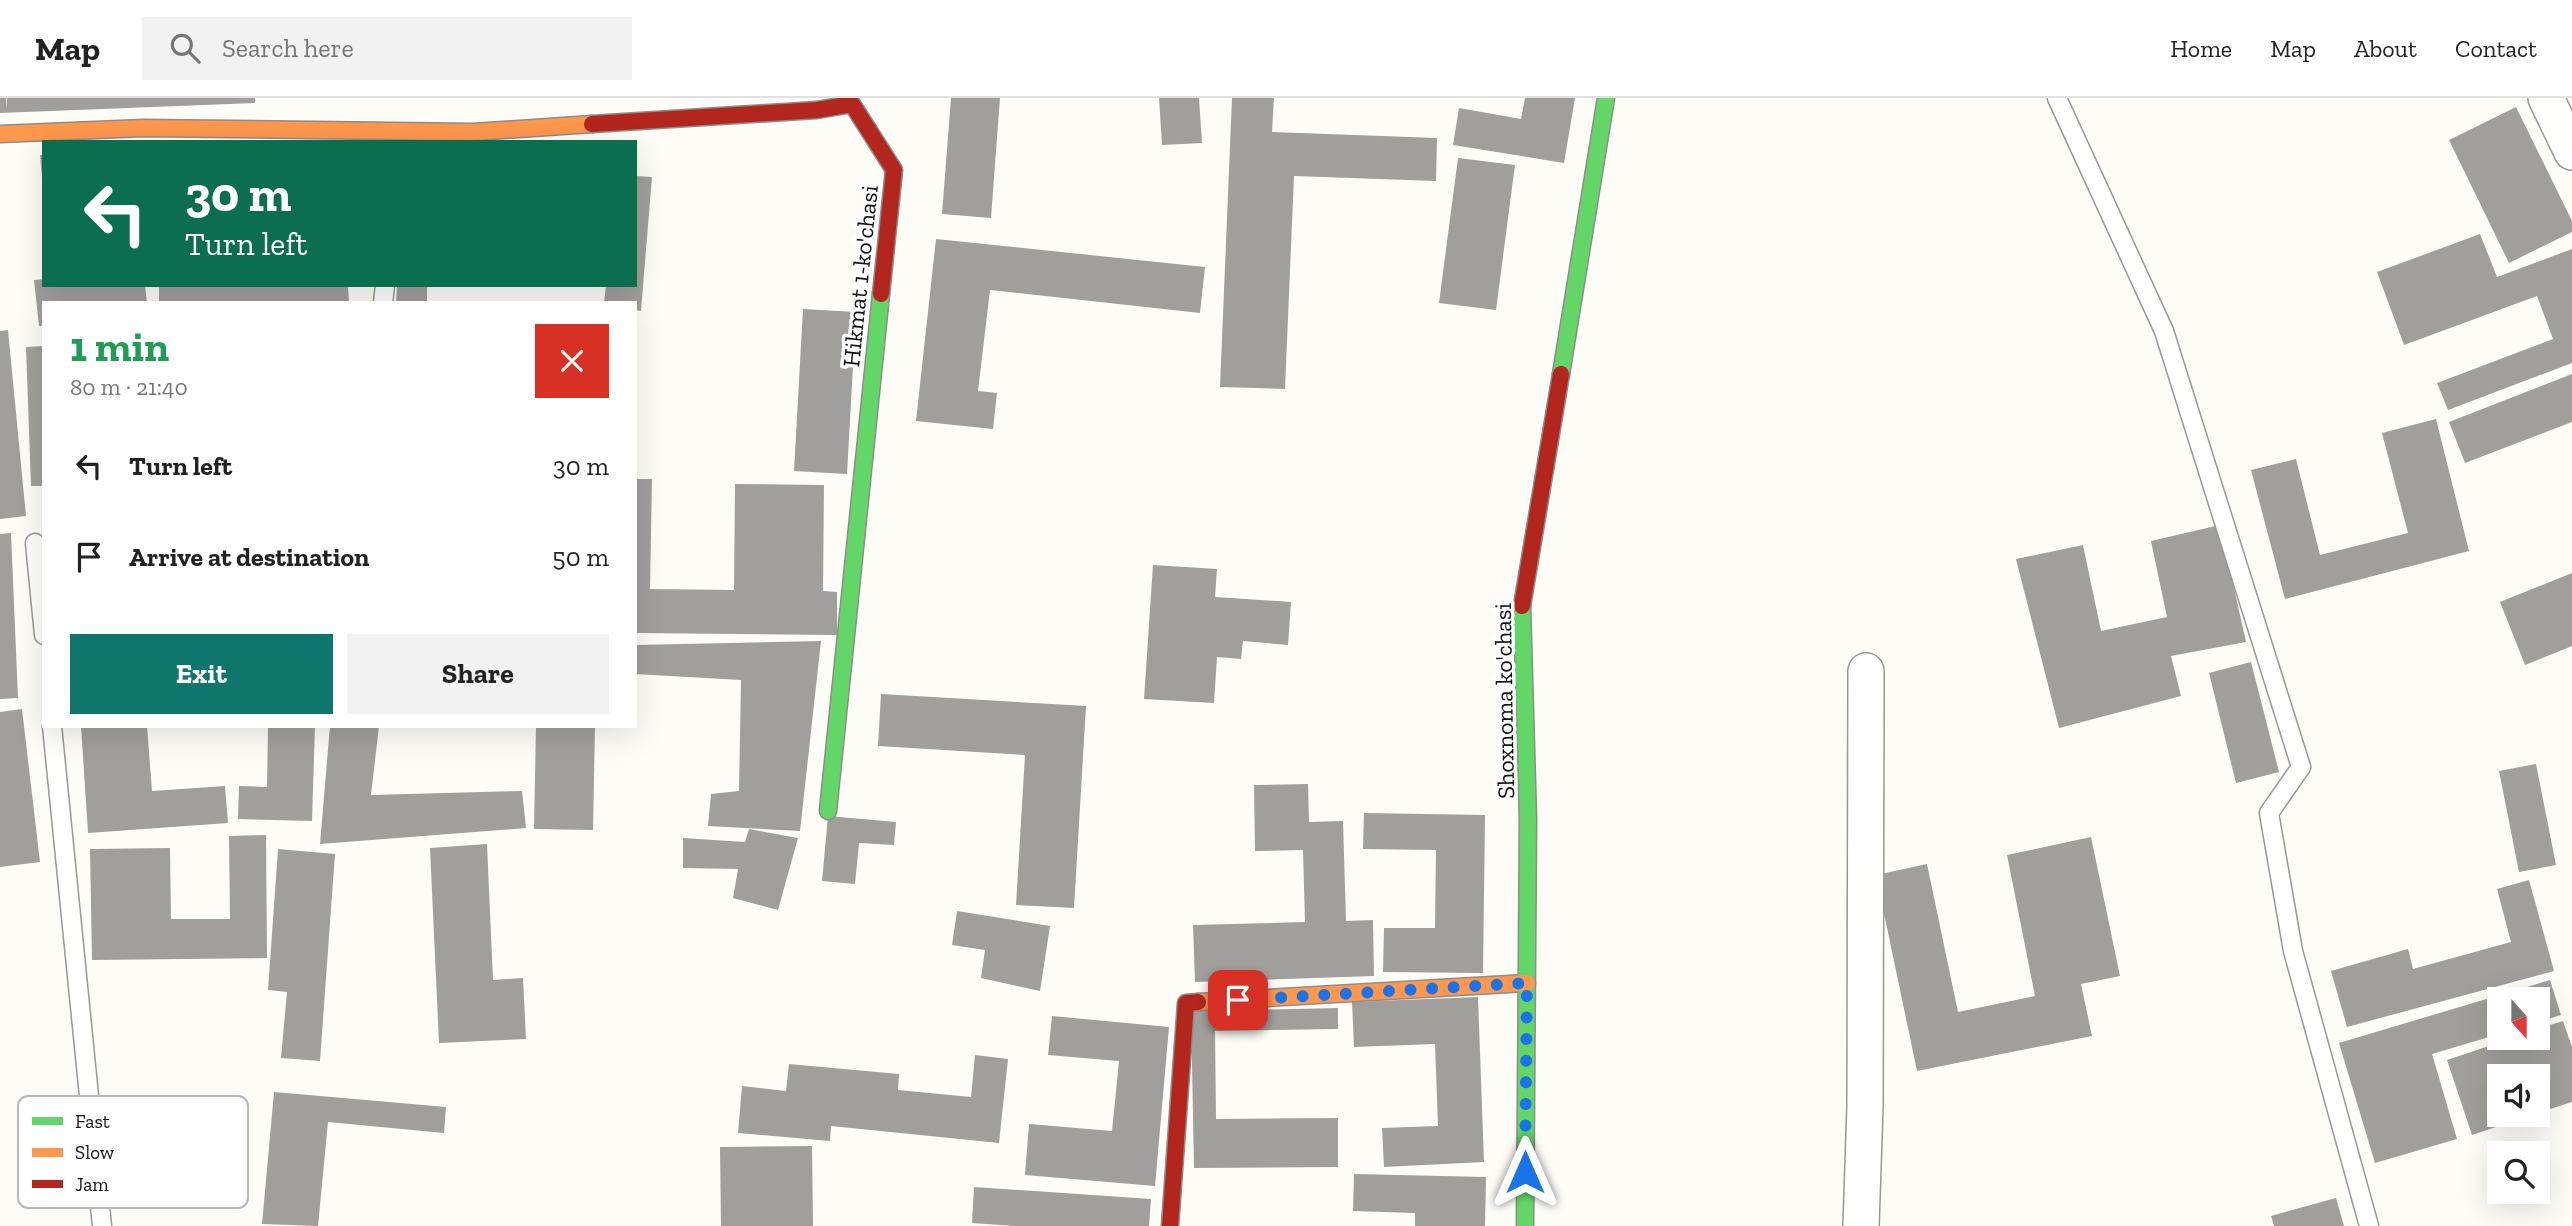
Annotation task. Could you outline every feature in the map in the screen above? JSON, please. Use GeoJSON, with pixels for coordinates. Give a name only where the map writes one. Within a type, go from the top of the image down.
{"type":"FeatureCollection","features":[{"type":"Feature","properties":{"kind":"street","name":"Shoxnoma ko'chasi"},"geometry":{"type":"LineString","coordinates":[[1525,1226],[1528,819],[1521,615],[1606,98]]}},
{"type":"Feature","properties":{"kind":"street"},"geometry":{"type":"LineString","coordinates":[[2546,98],[2572,152]]}},
{"type":"Feature","properties":{"kind":"street","name":"Hikmat 1-ko'chasi"},"geometry":{"type":"LineString","coordinates":[[0,134],[143,128],[397,136],[817,104],[852,104],[894,170],[828,811]]}},
{"type":"Feature","properties":{"kind":"street"},"geometry":{"type":"LineString","coordinates":[[1861,1226],[1865,1093],[1866,671]]}},
{"type":"Feature","properties":{"kind":"street"},"geometry":{"type":"LineString","coordinates":[[1170,1226],[1186,1003],[1527,983]]}},
{"type":"Feature","properties":{"kind":"lane"},"geometry":{"type":"LineString","coordinates":[[2057,98],[2164,331],[2301,767],[2269,813],[2293,951],[2369,1226]]}},
{"type":"Feature","properties":{"kind":"lane"},"geometry":{"type":"LineString","coordinates":[[35,543],[42,615]]}},
{"type":"Feature","properties":{"kind":"lane"},"geometry":{"type":"LineString","coordinates":[[52,728],[89,1096]]}},
{"type":"Feature","properties":{"kind":"lane"},"geometry":{"type":"LineString","coordinates":[[100,1208],[102,1226]]}},
{"type":"Feature","properties":{"kind":"building"},"geometry":{"type":"Polygon","coordinates":[[[0,98],[6,98],[7,108],[7,98],[255,98],[255,103],[0,113],[0,98]]]}},
{"type":"Feature","properties":{"kind":"building"},"geometry":{"type":"Polygon","coordinates":[[[951,98],[1000,98],[991,218],[942,214],[951,98]]]}},
{"type":"Feature","properties":{"kind":"building"},"geometry":{"type":"Polygon","coordinates":[[[1159,98],[1199,98],[1202,143],[1162,145],[1159,98]]]}},
{"type":"Feature","properties":{"kind":"building"},"geometry":{"type":"Polygon","coordinates":[[[1232,98],[1274,98],[1272,132],[1437,138],[1436,181],[1294,176],[1285,389],[1220,387],[1232,98]]]}},
{"type":"Feature","properties":{"kind":"building"},"geometry":{"type":"Polygon","coordinates":[[[1525,98],[1575,98],[1564,163],[1453,145],[1459,108],[1521,119],[1525,98]]]}},
{"type":"Feature","properties":{"kind":"building"},"geometry":{"type":"Polygon","coordinates":[[[2516,107],[2572,221],[2572,232],[2509,263],[2449,140],[2516,107]]]}},
{"type":"Feature","properties":{"kind":"building"},"geometry":{"type":"Polygon","coordinates":[[[1458,158],[1515,165],[1496,310],[1439,303],[1458,158]]]}},
{"type":"Feature","properties":{"kind":"building"},"geometry":{"type":"Polygon","coordinates":[[[637,176],[652,177],[641,311],[637,310],[637,301],[604,301],[606,287],[637,287],[637,176]]]}},
{"type":"Feature","properties":{"kind":"building"},"geometry":{"type":"Polygon","coordinates":[[[2480,234],[2497,277],[2572,249],[2572,363],[2448,410],[2437,383],[2553,339],[2537,296],[2404,345],[2377,272],[2480,234]]]}},
{"type":"Feature","properties":{"kind":"building"},"geometry":{"type":"Polygon","coordinates":[[[936,239],[1205,267],[1200,313],[990,290],[978,391],[997,393],[993,429],[916,421],[936,239]]]}},
{"type":"Feature","properties":{"kind":"building"},"geometry":{"type":"Polygon","coordinates":[[[42,279],[42,287],[145,287],[147,301],[42,301],[42,326],[39,326],[34,280],[42,279]]]}},
{"type":"Feature","properties":{"kind":"building"},"geometry":{"type":"Polygon","coordinates":[[[159,287],[348,287],[349,301],[159,301],[159,287]]]}},
{"type":"Feature","properties":{"kind":"building"},"geometry":{"type":"Polygon","coordinates":[[[397,287],[427,287],[427,301],[396,301],[397,287]]]}},
{"type":"Feature","properties":{"kind":"building"},"geometry":{"type":"Polygon","coordinates":[[[803,309],[856,312],[847,474],[794,471],[803,309]]]}},
{"type":"Feature","properties":{"kind":"building"},"geometry":{"type":"Polygon","coordinates":[[[8,330],[26,516],[0,519],[0,331],[8,330]]]}},
{"type":"Feature","properties":{"kind":"building"},"geometry":{"type":"Polygon","coordinates":[[[42,346],[42,486],[31,486],[26,347],[42,346]]]}},
{"type":"Feature","properties":{"kind":"building"},"geometry":{"type":"Polygon","coordinates":[[[2572,374],[2572,422],[2465,463],[2449,422],[2572,374]]]}},
{"type":"Feature","properties":{"kind":"building"},"geometry":{"type":"Polygon","coordinates":[[[2436,419],[2469,551],[2285,599],[2251,470],[2296,459],[2320,555],[2408,533],[2382,433],[2436,419]]]}},
{"type":"Feature","properties":{"kind":"building"},"geometry":{"type":"Polygon","coordinates":[[[637,479],[652,479],[650,589],[734,590],[735,484],[824,485],[823,591],[837,592],[837,635],[637,633],[637,479]]]}},
{"type":"Feature","properties":{"kind":"building"},"geometry":{"type":"Polygon","coordinates":[[[2220,525],[2246,642],[2171,656],[2181,696],[2059,728],[2016,559],[2083,545],[2101,631],[2167,617],[2151,541],[2220,525]]]}},
{"type":"Feature","properties":{"kind":"building"},"geometry":{"type":"Polygon","coordinates":[[[11,533],[18,698],[0,699],[0,534],[11,533]]]}},
{"type":"Feature","properties":{"kind":"building"},"geometry":{"type":"Polygon","coordinates":[[[1153,565],[1217,569],[1215,597],[1291,602],[1288,645],[1243,641],[1241,659],[1217,657],[1214,703],[1144,699],[1153,565]]]}},
{"type":"Feature","properties":{"kind":"building"},"geometry":{"type":"Polygon","coordinates":[[[2572,573],[2572,646],[2525,665],[2500,602],[2572,573]]]}},
{"type":"Feature","properties":{"kind":"building"},"geometry":{"type":"Polygon","coordinates":[[[821,641],[800,831],[708,826],[711,794],[739,791],[741,680],[637,674],[637,645],[821,641]]]}},
{"type":"Feature","properties":{"kind":"building"},"geometry":{"type":"Polygon","coordinates":[[[2251,662],[2279,772],[2236,783],[2209,673],[2251,662]]]}},
{"type":"Feature","properties":{"kind":"building"},"geometry":{"type":"Polygon","coordinates":[[[881,694],[1086,706],[1074,908],[1016,905],[1025,755],[878,746],[881,694]]]}},
{"type":"Feature","properties":{"kind":"building"},"geometry":{"type":"Polygon","coordinates":[[[22,709],[40,862],[0,867],[0,712],[22,709]]]}},
{"type":"Feature","properties":{"kind":"building"},"geometry":{"type":"Polygon","coordinates":[[[81,728],[147,728],[152,791],[225,786],[228,823],[88,833],[81,728]]]}},
{"type":"Feature","properties":{"kind":"building"},"geometry":{"type":"Polygon","coordinates":[[[268,728],[315,728],[312,821],[238,819],[239,786],[267,787],[268,728]]]}},
{"type":"Feature","properties":{"kind":"building"},"geometry":{"type":"Polygon","coordinates":[[[330,728],[379,728],[371,795],[522,791],[526,828],[320,844],[330,728]]]}},
{"type":"Feature","properties":{"kind":"building"},"geometry":{"type":"Polygon","coordinates":[[[536,728],[595,728],[593,830],[534,829],[536,728]]]}},
{"type":"Feature","properties":{"kind":"building"},"geometry":{"type":"Polygon","coordinates":[[[2536,764],[2556,865],[2519,872],[2499,771],[2536,764]]]}},
{"type":"Feature","properties":{"kind":"building"},"geometry":{"type":"Polygon","coordinates":[[[1308,784],[1309,822],[1343,821],[1346,921],[1373,920],[1374,976],[1195,982],[1193,925],[1305,922],[1303,850],[1255,851],[1254,785],[1308,784]]]}},
{"type":"Feature","properties":{"kind":"building"},"geometry":{"type":"Polygon","coordinates":[[[1364,813],[1485,815],[1483,973],[1383,972],[1384,928],[1435,928],[1436,850],[1363,849],[1364,813]]]}},
{"type":"Feature","properties":{"kind":"building"},"geometry":{"type":"Polygon","coordinates":[[[828,816],[896,822],[894,845],[859,843],[855,884],[822,881],[828,816]]]}},
{"type":"Feature","properties":{"kind":"building"},"geometry":{"type":"Polygon","coordinates":[[[749,829],[798,838],[778,910],[733,898],[738,869],[683,868],[683,838],[745,842],[749,829]]]}},
{"type":"Feature","properties":{"kind":"building"},"geometry":{"type":"Polygon","coordinates":[[[266,835],[267,958],[92,960],[90,849],[170,848],[171,919],[230,919],[229,836],[266,835]]]}},
{"type":"Feature","properties":{"kind":"building"},"geometry":{"type":"Polygon","coordinates":[[[2091,837],[2120,976],[2081,984],[2092,1036],[1917,1071],[1876,875],[1927,864],[1958,1012],[2035,996],[2007,855],[2091,837]]]}},
{"type":"Feature","properties":{"kind":"building"},"geometry":{"type":"Polygon","coordinates":[[[487,844],[493,980],[523,978],[526,1039],[439,1043],[430,848],[487,844]]]}},
{"type":"Feature","properties":{"kind":"building"},"geometry":{"type":"Polygon","coordinates":[[[278,849],[335,854],[320,1061],[281,1058],[287,992],[268,990],[278,849]]]}},
{"type":"Feature","properties":{"kind":"building"},"geometry":{"type":"Polygon","coordinates":[[[2529,880],[2554,971],[2347,1027],[2331,971],[2408,949],[2413,969],[2511,942],[2497,889],[2529,880]]]}},
{"type":"Feature","properties":{"kind":"building"},"geometry":{"type":"Polygon","coordinates":[[[957,911],[1050,926],[1040,991],[981,978],[985,950],[952,945],[957,911]]]}},
{"type":"Feature","properties":{"kind":"building"},"geometry":{"type":"Polygon","coordinates":[[[2550,980],[2561,1015],[2550,1018],[2550,987],[2527,987],[2550,980]]]}},
{"type":"Feature","properties":{"kind":"building"},"geometry":{"type":"Polygon","coordinates":[[[1478,997],[1484,1162],[1384,1167],[1382,1128],[1438,1126],[1435,1044],[1354,1047],[1352,1002],[1478,997]]]}},
{"type":"Feature","properties":{"kind":"building"},"geometry":{"type":"Polygon","coordinates":[[[2487,999],[2487,1038],[2432,1054],[2457,1139],[2375,1163],[2339,1043],[2487,999]]]}},
{"type":"Feature","properties":{"kind":"building"},"geometry":{"type":"Polygon","coordinates":[[[1338,1008],[1338,1029],[1215,1031],[1216,1119],[1338,1118],[1338,1167],[1194,1168],[1191,1011],[1338,1008]]]}},
{"type":"Feature","properties":{"kind":"building"},"geometry":{"type":"Polygon","coordinates":[[[1052,1016],[1169,1027],[1155,1186],[1025,1175],[1029,1124],[1112,1131],[1119,1061],[1048,1055],[1052,1016]]]}},
{"type":"Feature","properties":{"kind":"building"},"geometry":{"type":"Polygon","coordinates":[[[2563,1021],[2572,1047],[2572,1102],[2550,1109],[2550,1064],[2487,1064],[2487,1127],[2496,1127],[2472,1135],[2447,1060],[2487,1047],[2487,1050],[2550,1050],[2550,1025],[2563,1021]]]}},
{"type":"Feature","properties":{"kind":"building"},"geometry":{"type":"Polygon","coordinates":[[[975,1055],[1008,1059],[999,1143],[831,1126],[830,1141],[738,1133],[742,1086],[786,1091],[789,1064],[899,1074],[898,1090],[971,1097],[975,1055]]]}},
{"type":"Feature","properties":{"kind":"building"},"geometry":{"type":"Polygon","coordinates":[[[274,1092],[446,1107],[444,1133],[328,1122],[318,1226],[262,1224],[274,1092]]]}},
{"type":"Feature","properties":{"kind":"building"},"geometry":{"type":"Polygon","coordinates":[[[812,1146],[813,1226],[721,1226],[720,1147],[812,1146]]]}},
{"type":"Feature","properties":{"kind":"building"},"geometry":{"type":"Polygon","coordinates":[[[1354,1174],[1486,1177],[1485,1226],[1415,1226],[1415,1213],[1353,1211],[1354,1174]]]}},
{"type":"Feature","properties":{"kind":"building"},"geometry":{"type":"Polygon","coordinates":[[[974,1187],[1151,1199],[1149,1226],[1015,1226],[972,1223],[974,1187]]]}},
{"type":"Feature","properties":{"kind":"building"},"geometry":{"type":"Polygon","coordinates":[[[2336,1198],[2344,1226],[2274,1226],[2271,1216],[2336,1198]]]}},
{"type":"Feature","properties":{"kind":"traffic: fast"},"geometry":{"type":"LineString","coordinates":[[1561,374],[1606,98]]}},
{"type":"Feature","properties":{"kind":"traffic: fast"},"geometry":{"type":"LineString","coordinates":[[828,811],[881,294]]}},
{"type":"Feature","properties":{"kind":"traffic: fast"},"geometry":{"type":"LineString","coordinates":[[1522,606],[1528,819],[1525,1226]]}},
{"type":"Feature","properties":{"kind":"traffic: slow"},"geometry":{"type":"LineString","coordinates":[[0,134],[143,128],[473,132],[592,124]]}},
{"type":"Feature","properties":{"kind":"traffic: slow"},"geometry":{"type":"LineString","coordinates":[[1198,1002],[1527,983]]}},
{"type":"Feature","properties":{"kind":"traffic: jam"},"geometry":{"type":"LineString","coordinates":[[592,124],[817,110],[852,104],[894,170],[881,294]]}},
{"type":"Feature","properties":{"kind":"traffic: jam"},"geometry":{"type":"LineString","coordinates":[[1522,606],[1561,374]]}},
{"type":"Feature","properties":{"kind":"traffic: jam"},"geometry":{"type":"LineString","coordinates":[[1170,1226],[1186,1003],[1198,1002]]}},
{"type":"Feature","properties":{"kind":"route"},"geometry":{"type":"LineString","coordinates":[[1238,1000],[1527,983],[1525,1172]]}}]}
